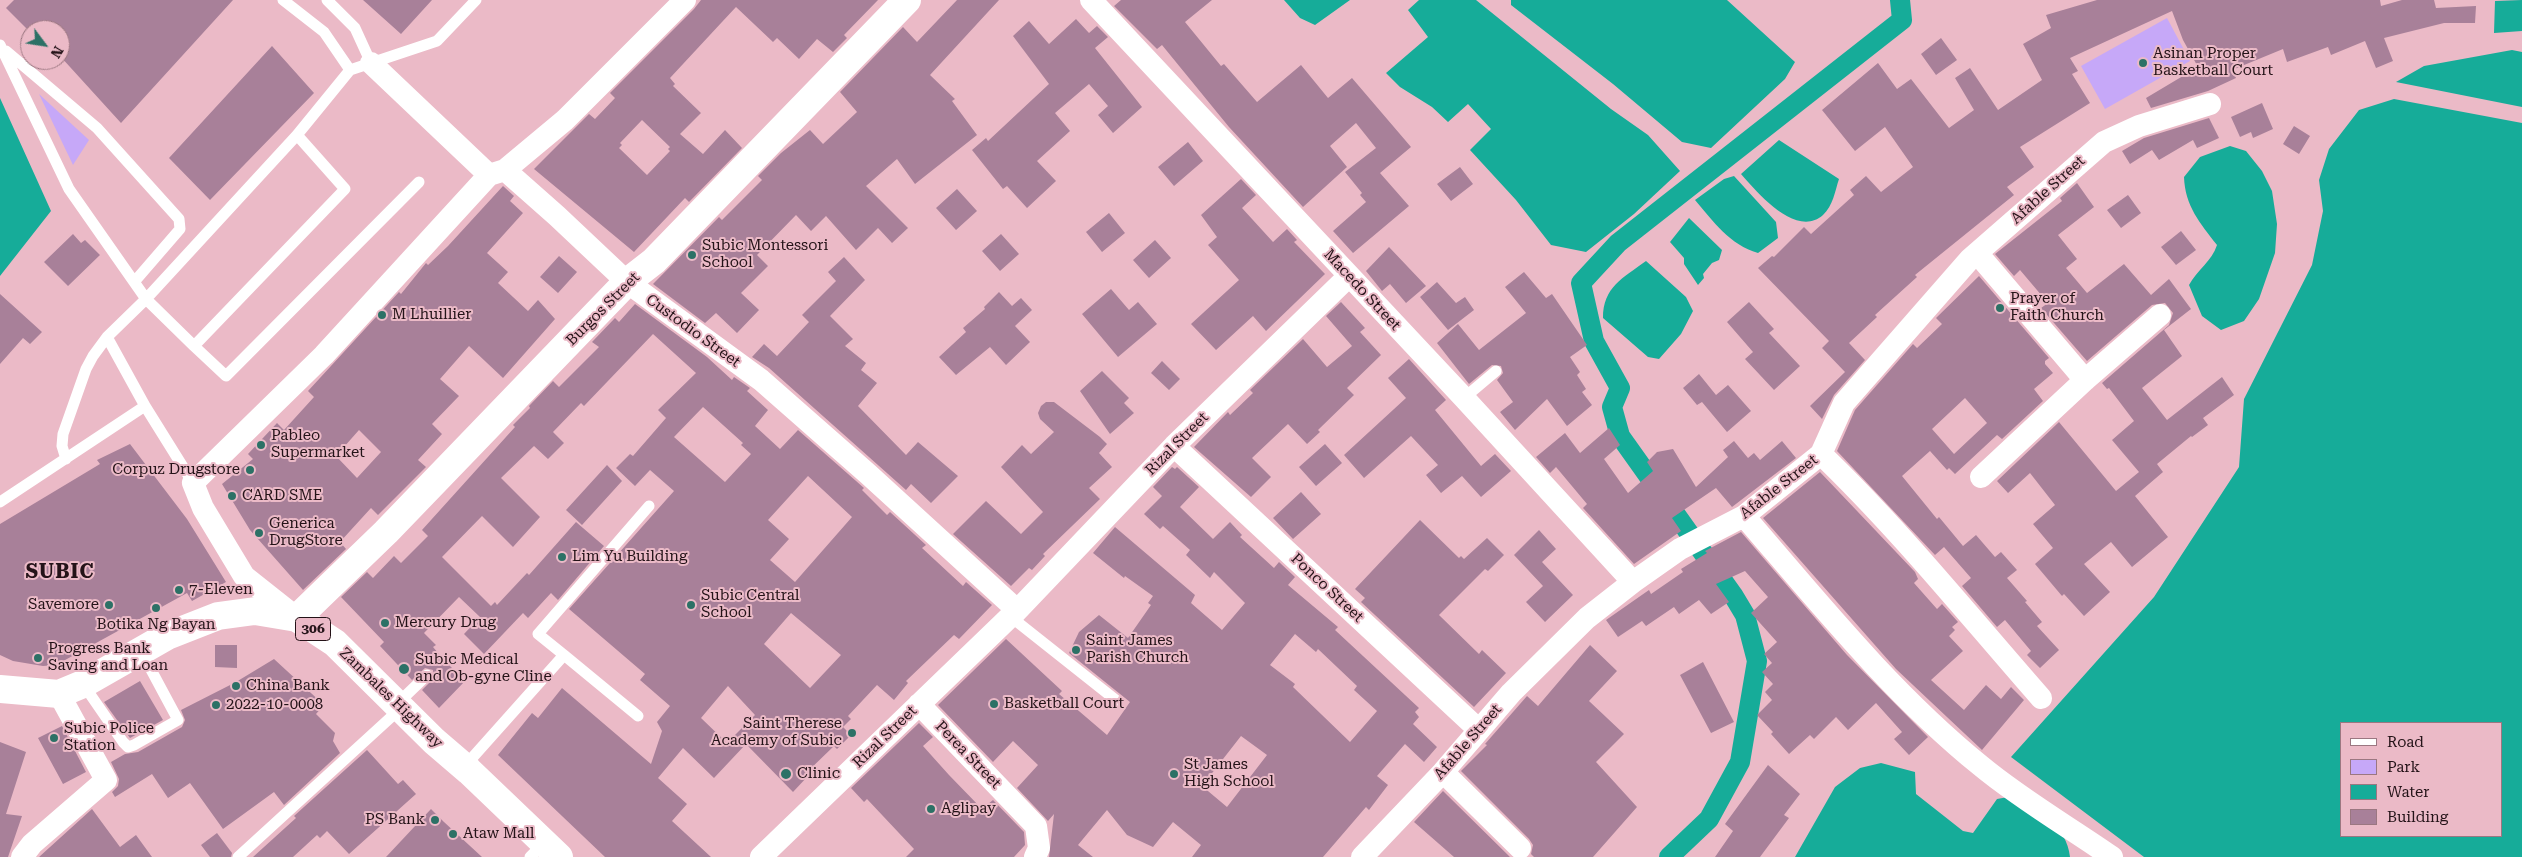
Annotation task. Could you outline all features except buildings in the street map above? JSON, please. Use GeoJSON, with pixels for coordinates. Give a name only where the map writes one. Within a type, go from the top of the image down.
{"type":"FeatureCollection","features":[{"type":"Feature","properties":{"kind":"street"},"geometry":{"type":"LineString","coordinates":[[297,618],[244,576],[203,508],[193,483],[324,355],[497,173],[565,120],[685,0]]}},
{"type":"Feature","properties":{"kind":"street","name":"Burgos Street"},"geometry":{"type":"LineString","coordinates":[[297,618],[386,532],[627,282],[654,261],[907,0]]}},
{"type":"Feature","properties":{"kind":"street","name":"Macedo Street"},"geometry":{"type":"LineString","coordinates":[[1091,0],[1348,277],[1464,398],[1633,582]]}},
{"type":"Feature","properties":{"kind":"street","name":"Custodio Street"},"geometry":{"type":"LineString","coordinates":[[361,67],[497,173],[557,216],[627,282],[761,380],[868,474],[1014,613]]}},
{"type":"Feature","properties":{"kind":"street","name":"Afable Street"},"geometry":{"type":"LineString","coordinates":[[1362,857],[1443,772],[1524,679],[1574,631],[1633,582],[1690,544],[1744,516],[1821,454],[1844,403],[1977,253],[2104,142],[2138,126],[2210,104]]}},
{"type":"Feature","properties":{"kind":"street"},"geometry":{"type":"LineString","coordinates":[[1977,253],[2085,380]]}},
{"type":"Feature","properties":{"kind":"street","name":"Rizal Street"},"geometry":{"type":"LineString","coordinates":[[760,857],[1014,613],[1174,446],[1348,277]]}},
{"type":"Feature","properties":{"kind":"street"},"geometry":{"type":"LineString","coordinates":[[1981,477],[2085,380],[2160,315]]}},
{"type":"Feature","properties":{"kind":"street","name":"Ponco Street"},"geometry":{"type":"LineString","coordinates":[[1174,446],[1479,730]]}},
{"type":"Feature","properties":{"kind":"street"},"geometry":{"type":"LineString","coordinates":[[1821,454],[1927,567],[2041,698]]}},
{"type":"Feature","properties":{"kind":"street"},"geometry":{"type":"LineString","coordinates":[[1744,516],[1829,614],[1920,713],[2000,780],[2112,857]]}},
{"type":"Feature","properties":{"kind":"street","name":"Zambales Highway"},"geometry":{"type":"LineString","coordinates":[[71,689],[140,649],[218,616],[255,611],[297,618],[335,644],[434,741],[464,767],[545,852]]}},
{"type":"Feature","properties":{"kind":"street"},"geometry":{"type":"LineString","coordinates":[[0,689],[71,689],[106,780],[32,844],[22,857]]}},
{"type":"Feature","properties":{"kind":"street","name":"Perea Street"},"geometry":{"type":"LineString","coordinates":[[919,704],[1036,826],[1039,848],[1035,857]]}},
{"type":"Feature","properties":{"kind":"street"},"geometry":{"type":"LineString","coordinates":[[1443,772],[1520,848]]}},
{"type":"Feature","properties":{"kind":"lane"},"geometry":{"type":"LineString","coordinates":[[283,0],[324,32],[361,67]]}},
{"type":"Feature","properties":{"kind":"lane"},"geometry":{"type":"LineString","coordinates":[[327,0],[355,28],[361,67]]}},
{"type":"Feature","properties":{"kind":"lane"},"geometry":{"type":"LineString","coordinates":[[66,459],[62,446],[63,434],[86,369],[92,356],[107,337],[146,299],[361,67],[437,41],[476,0]]}},
{"type":"Feature","properties":{"kind":"lane"},"geometry":{"type":"LineString","coordinates":[[2,46],[98,128],[179,219],[180,229],[135,281]]}},
{"type":"Feature","properties":{"kind":"lane"},"geometry":{"type":"LineString","coordinates":[[2,46],[70,189],[146,299],[226,376],[419,182]]}},
{"type":"Feature","properties":{"kind":"lane"},"geometry":{"type":"LineString","coordinates":[[194,346],[345,189],[297,135]]}},
{"type":"Feature","properties":{"kind":"lane"},"geometry":{"type":"LineString","coordinates":[[107,337],[145,406],[193,483]]}},
{"type":"Feature","properties":{"kind":"lane"},"geometry":{"type":"LineString","coordinates":[[1464,398],[1496,370]]}},
{"type":"Feature","properties":{"kind":"lane"},"geometry":{"type":"LineString","coordinates":[[0,502],[145,406]]}},
{"type":"Feature","properties":{"kind":"lane"},"geometry":{"type":"LineString","coordinates":[[638,716],[538,634],[649,506]]}},
{"type":"Feature","properties":{"kind":"lane"},"geometry":{"type":"LineString","coordinates":[[1014,613],[1117,701]]}},
{"type":"Feature","properties":{"kind":"lane"},"geometry":{"type":"LineString","coordinates":[[71,689],[128,748],[178,720],[140,649]]}},
{"type":"Feature","properties":{"kind":"lane"},"geometry":{"type":"LineString","coordinates":[[464,767],[564,655]]}},
{"type":"Feature","properties":{"kind":"lane"},"geometry":{"type":"LineString","coordinates":[[238,857],[399,706],[427,675]]}},
{"type":"Feature","properties":{"kind":"green space"},"geometry":{"type":"Polygon","coordinates":[[[2167,18],[2190,61],[2105,109],[2081,66],[2167,18]]]}},
{"type":"Feature","properties":{"kind":"green space"},"geometry":{"type":"Polygon","coordinates":[[[39,94],[89,140],[73,165],[39,94]]]}},
{"type":"Feature","properties":{"kind":"water"},"geometry":{"type":"Polygon","coordinates":[[[1284,0],[1350,0],[1315,25],[1300,18],[1284,0]]]}},
{"type":"Feature","properties":{"kind":"water"},"geometry":{"type":"Polygon","coordinates":[[[1419,0],[1476,0],[1611,109],[1648,135],[1680,171],[1634,214],[1586,252],[1551,245],[1516,200],[1470,150],[1491,129],[1468,104],[1448,122],[1432,107],[1400,87],[1386,73],[1428,37],[1408,10],[1419,0]]]}},
{"type":"Feature","properties":{"kind":"water"},"geometry":{"type":"Polygon","coordinates":[[[1511,0],[1727,0],[1795,62],[1785,79],[1711,148],[1682,142],[1613,84],[1511,5],[1511,0]]]}},
{"type":"Feature","properties":{"kind":"water"},"geometry":{"type":"Polygon","coordinates":[[[2522,0],[2522,31],[2494,33],[2495,1],[2522,0]]]}},
{"type":"Feature","properties":{"kind":"water"},"geometry":{"type":"Polygon","coordinates":[[[2512,50],[2522,52],[2522,107],[2396,82],[2424,66],[2512,50]]]}},
{"type":"Feature","properties":{"kind":"water"},"geometry":{"type":"Polygon","coordinates":[[[0,98],[51,211],[0,276],[0,98]]]}},
{"type":"Feature","properties":{"kind":"water"},"geometry":{"type":"Polygon","coordinates":[[[2394,99],[2522,123],[2522,857],[2144,857],[2011,757],[2154,597],[2239,467],[2244,399],[2312,265],[2323,211],[2319,180],[2329,149],[2359,110],[2394,99]]]}},
{"type":"Feature","properties":{"kind":"water"},"geometry":{"type":"Polygon","coordinates":[[[1779,140],[1839,179],[1829,207],[1823,215],[1812,221],[1801,221],[1789,217],[1778,210],[1741,174],[1779,140]]]}},
{"type":"Feature","properties":{"kind":"water"},"geometry":{"type":"Polygon","coordinates":[[[2230,146],[2246,151],[2262,171],[2272,191],[2277,224],[2275,253],[2259,299],[2244,321],[2221,330],[2202,316],[2189,285],[2212,256],[2217,245],[2194,214],[2187,197],[2184,177],[2200,157],[2230,146]]]}},
{"type":"Feature","properties":{"kind":"water"},"geometry":{"type":"Polygon","coordinates":[[[1734,176],[1776,222],[1778,238],[1758,253],[1731,238],[1715,224],[1695,200],[1724,179],[1734,176]]]}},
{"type":"Feature","properties":{"kind":"water"},"geometry":{"type":"Polygon","coordinates":[[[1689,218],[1722,250],[1719,260],[1712,263],[1703,274],[1704,278],[1698,285],[1684,264],[1684,258],[1670,242],[1689,218]]]}},
{"type":"Feature","properties":{"kind":"water"},"geometry":{"type":"Polygon","coordinates":[[[1646,261],[1686,297],[1693,311],[1681,334],[1659,359],[1648,357],[1603,318],[1606,298],[1616,284],[1646,261]]]}},
{"type":"Feature","properties":{"kind":"water"},"geometry":{"type":"Polygon","coordinates":[[[1881,763],[1915,772],[1916,794],[1963,831],[1973,833],[1997,799],[2014,796],[2041,814],[2057,828],[2068,846],[2070,857],[1795,857],[1835,787],[1860,768],[1881,763]]]}},
{"type":"Feature","properties":{"kind":"waterway"},"geometry":{"type":"LineString","coordinates":[[1669,857],[1709,819],[1740,762],[1757,661],[1745,615],[1733,595],[1620,436],[1612,407],[1620,388],[1594,341],[1581,283],[1618,243],[1902,20],[1900,0]]}},
{"type":"Feature","properties":{"kind":"place","name":"Asinan Proper Basketball Court"},"geometry":{"type":"Point","coordinates":[2143,63]}},
{"type":"Feature","properties":{"kind":"place","name":"Subic Montessori School"},"geometry":{"type":"Point","coordinates":[692,255]}},
{"type":"Feature","properties":{"kind":"place","name":"Prayer of Faith Church"},"geometry":{"type":"Point","coordinates":[2000,308]}},
{"type":"Feature","properties":{"kind":"place","name":"M Lhuillier"},"geometry":{"type":"Point","coordinates":[382,315]}},
{"type":"Feature","properties":{"kind":"place","name":"Pableo Supermarket"},"geometry":{"type":"Point","coordinates":[261,445]}},
{"type":"Feature","properties":{"kind":"place","name":"Corpuz Drugstore"},"geometry":{"type":"Point","coordinates":[250,470]}},
{"type":"Feature","properties":{"kind":"place","name":"CARD SME"},"geometry":{"type":"Point","coordinates":[232,496]}},
{"type":"Feature","properties":{"kind":"place","name":"Generica DrugStore"},"geometry":{"type":"Point","coordinates":[259,533]}},
{"type":"Feature","properties":{"kind":"place","name":"Lim Yu Building"},"geometry":{"type":"Point","coordinates":[562,557]}},
{"type":"Feature","properties":{"kind":"place","name":"7-Eleven"},"geometry":{"type":"Point","coordinates":[179,590]}},
{"type":"Feature","properties":{"kind":"place","name":"Savemore"},"geometry":{"type":"Point","coordinates":[109,605]}},
{"type":"Feature","properties":{"kind":"place","name":"Subic Central School"},"geometry":{"type":"Point","coordinates":[691,605]}},
{"type":"Feature","properties":{"kind":"place","name":"Botika Ng Bayan"},"geometry":{"type":"Point","coordinates":[156,608]}},
{"type":"Feature","properties":{"kind":"place","name":"Mercury Drug"},"geometry":{"type":"Point","coordinates":[385,623]}},
{"type":"Feature","properties":{"kind":"place","name":"Saint James Parish Church"},"geometry":{"type":"Point","coordinates":[1076,650]}},
{"type":"Feature","properties":{"kind":"place","name":"Progress Bank Saving and Loan"},"geometry":{"type":"Point","coordinates":[38,658]}},
{"type":"Feature","properties":{"kind":"place","name":"Subic Medical and Ob-gyne Cline"},"geometry":{"type":"Point","coordinates":[404,669]}},
{"type":"Feature","properties":{"kind":"place","name":"China Bank"},"geometry":{"type":"Point","coordinates":[236,686]}},
{"type":"Feature","properties":{"kind":"place","name":"Basketball Court"},"geometry":{"type":"Point","coordinates":[994,704]}},
{"type":"Feature","properties":{"kind":"place","name":"2022-10-0008"},"geometry":{"type":"Point","coordinates":[216,705]}},
{"type":"Feature","properties":{"kind":"place","name":"Saint Therese Academy of Subic"},"geometry":{"type":"Point","coordinates":[852,733]}},
{"type":"Feature","properties":{"kind":"place","name":"Subic Police Station"},"geometry":{"type":"Point","coordinates":[54,738]}},
{"type":"Feature","properties":{"kind":"place","name":"Clinic"},"geometry":{"type":"Point","coordinates":[786,774]}},
{"type":"Feature","properties":{"kind":"place","name":"St James High School"},"geometry":{"type":"Point","coordinates":[1174,774]}},
{"type":"Feature","properties":{"kind":"place","name":"Aglipay"},"geometry":{"type":"Point","coordinates":[931,809]}},
{"type":"Feature","properties":{"kind":"place","name":"PS Bank"},"geometry":{"type":"Point","coordinates":[435,820]}},
{"type":"Feature","properties":{"kind":"place","name":"Ataw Mall"},"geometry":{"type":"Point","coordinates":[453,834]}},
{"type":"Feature","properties":{"kind":"district","name":"SUBIC"},"geometry":{"type":"Point","coordinates":[60,572]}}]}
